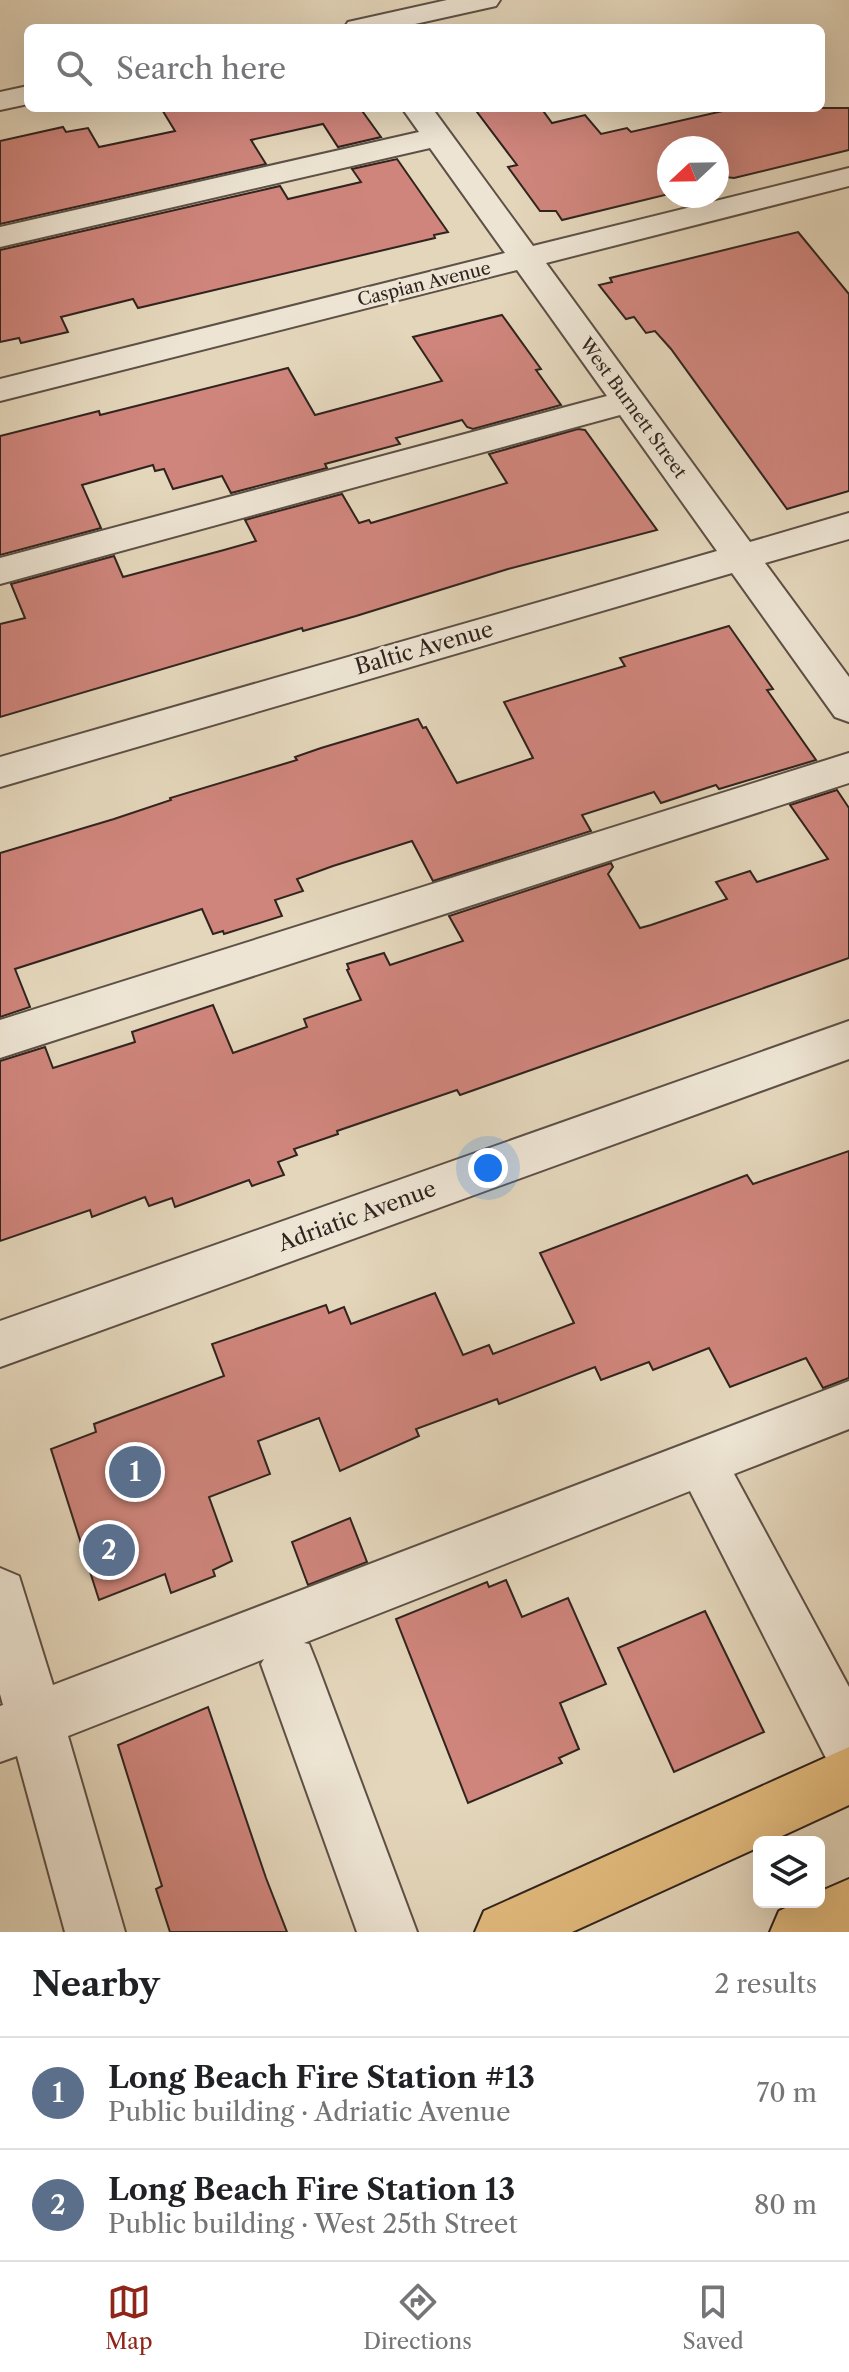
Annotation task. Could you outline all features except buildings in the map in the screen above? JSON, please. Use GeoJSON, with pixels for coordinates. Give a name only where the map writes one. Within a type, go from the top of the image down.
{"type":"FeatureCollection","features":[{"type":"Feature","properties":{"kind":"main road"},"geometry":{"type":"LineString","coordinates":[[505,1932],[849,1776]]}},
{"type":"Feature","properties":{"kind":"main road"},"geometry":{"type":"LineString","coordinates":[[800,1932],[849,1909]]}},
{"type":"Feature","properties":{"kind":"street"},"geometry":{"type":"LineString","coordinates":[[356,23],[486,0]]}},
{"type":"Feature","properties":{"kind":"street"},"geometry":{"type":"LineString","coordinates":[[0,101],[24,96]]}},
{"type":"Feature","properties":{"kind":"street","name":"West Burnett Street"},"geometry":{"type":"LineString","coordinates":[[420,112],[849,707]]}},
{"type":"Feature","properties":{"kind":"street"},"geometry":{"type":"LineString","coordinates":[[0,237],[438,137]]}},
{"type":"Feature","properties":{"kind":"street","name":"Caspian Avenue"},"geometry":{"type":"LineString","coordinates":[[0,390],[849,177]]}},
{"type":"Feature","properties":{"kind":"street"},"geometry":{"type":"LineString","coordinates":[[0,571],[628,402]]}},
{"type":"Feature","properties":{"kind":"street","name":"Baltic Avenue"},"geometry":{"type":"LineString","coordinates":[[0,772],[849,526]]}},
{"type":"Feature","properties":{"kind":"street"},"geometry":{"type":"LineString","coordinates":[[0,1039],[849,768]]}},
{"type":"Feature","properties":{"kind":"street","name":"Adriatic Avenue"},"geometry":{"type":"LineString","coordinates":[[0,1344],[849,1040]]}},
{"type":"Feature","properties":{"kind":"street"},"geometry":{"type":"LineString","coordinates":[[18,1727],[849,1405]]}},
{"type":"Feature","properties":{"kind":"street"},"geometry":{"type":"LineString","coordinates":[[716,1492],[849,1744]]}},
{"type":"Feature","properties":{"kind":"street"},"geometry":{"type":"LineString","coordinates":[[0,1595],[18,1727],[95,1932]]}},
{"type":"Feature","properties":{"kind":"street"},"geometry":{"type":"LineString","coordinates":[[289,1664],[387,1932]]}},
{"type":"Feature","properties":{"kind":"place","name":"Long Beach Fire Station #13"},"geometry":{"type":"Point","coordinates":[135,1472]}},
{"type":"Feature","properties":{"kind":"place","name":"Long Beach Fire Station 13"},"geometry":{"type":"Point","coordinates":[109,1550]}}]}
